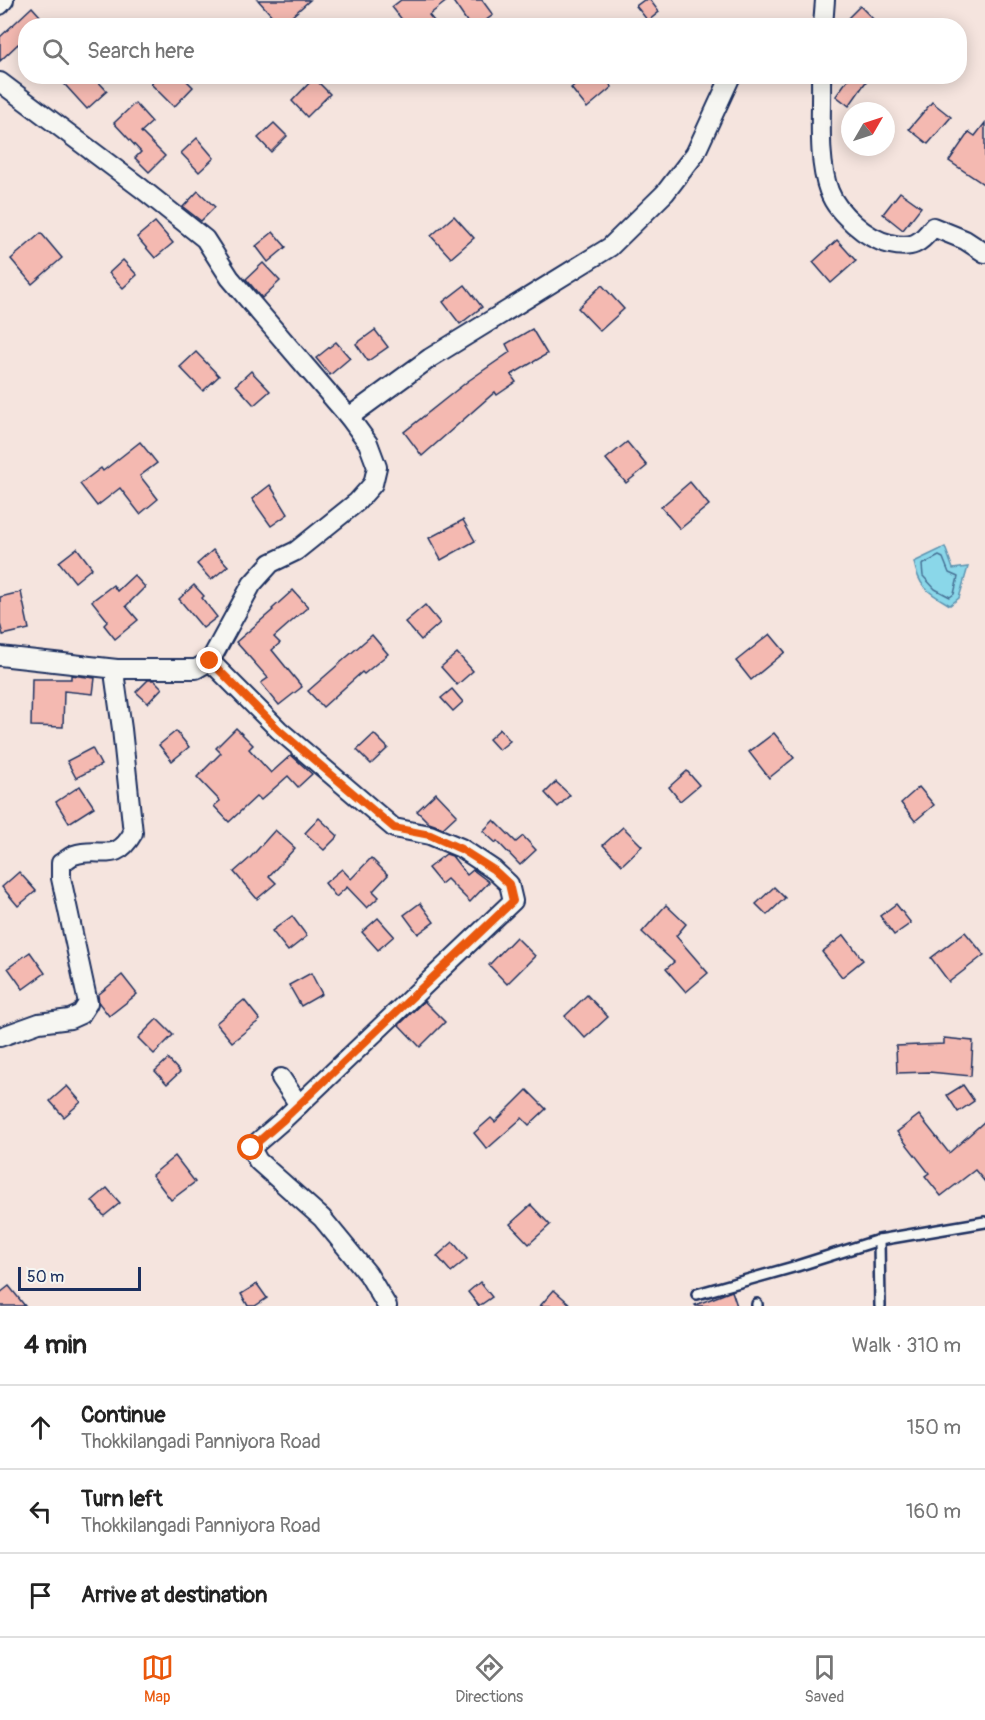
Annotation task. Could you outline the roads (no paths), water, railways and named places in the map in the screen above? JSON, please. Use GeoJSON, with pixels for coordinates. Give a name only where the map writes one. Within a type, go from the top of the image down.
{"type":"FeatureCollection","features":[{"type":"Feature","properties":{"kind":"street"},"geometry":{"type":"LineString","coordinates":[[0,5],[4,0]]}},
{"type":"Feature","properties":{"kind":"street"},"geometry":{"type":"LineString","coordinates":[[824,18],[825,0]]}},
{"type":"Feature","properties":{"kind":"street"},"geometry":{"type":"LineString","coordinates":[[0,82],[141,188],[205,240],[230,278],[349,417],[368,443],[377,467],[373,484],[357,502],[296,551],[271,563],[252,584],[210,661],[196,669],[117,669],[0,656]]}},
{"type":"Feature","properties":{"kind":"street"},"geometry":{"type":"LineString","coordinates":[[349,417],[430,358],[610,247],[665,193],[694,154],[727,84]]}},
{"type":"Feature","properties":{"kind":"street"},"geometry":{"type":"LineString","coordinates":[[814,84],[822,95]]}},
{"type":"Feature","properties":{"kind":"street"},"geometry":{"type":"LineString","coordinates":[[821,84],[822,161],[829,192],[841,211],[863,233],[888,244],[908,246],[922,241],[933,227],[965,240],[985,253]]}},
{"type":"Feature","properties":{"kind":"street"},"geometry":{"type":"LineString","coordinates":[[210,661],[279,730],[394,828],[430,835],[461,849],[494,870],[509,884],[513,901],[251,1148],[258,1161],[322,1218],[368,1274],[387,1306]]}},
{"type":"Feature","properties":{"kind":"street"},"geometry":{"type":"LineString","coordinates":[[0,1036],[39,1023],[70,1019],[81,1014],[88,1003],[61,878],[61,864],[73,855],[119,851],[126,845],[133,833],[115,679],[117,669]]}},
{"type":"Feature","properties":{"kind":"street"},"geometry":{"type":"LineString","coordinates":[[281,1078],[299,1105]]}},
{"type":"Feature","properties":{"kind":"lane"},"geometry":{"type":"LineString","coordinates":[[697,1294],[879,1240],[985,1222]]}},
{"type":"Feature","properties":{"kind":"lane"},"geometry":{"type":"LineString","coordinates":[[879,1240],[880,1306]]}},
{"type":"Feature","properties":{"kind":"water"},"geometry":{"type":"Polygon","coordinates":[[[945,547],[953,569],[968,567],[959,598],[950,605],[922,584],[914,562],[945,547]]]}}]}
